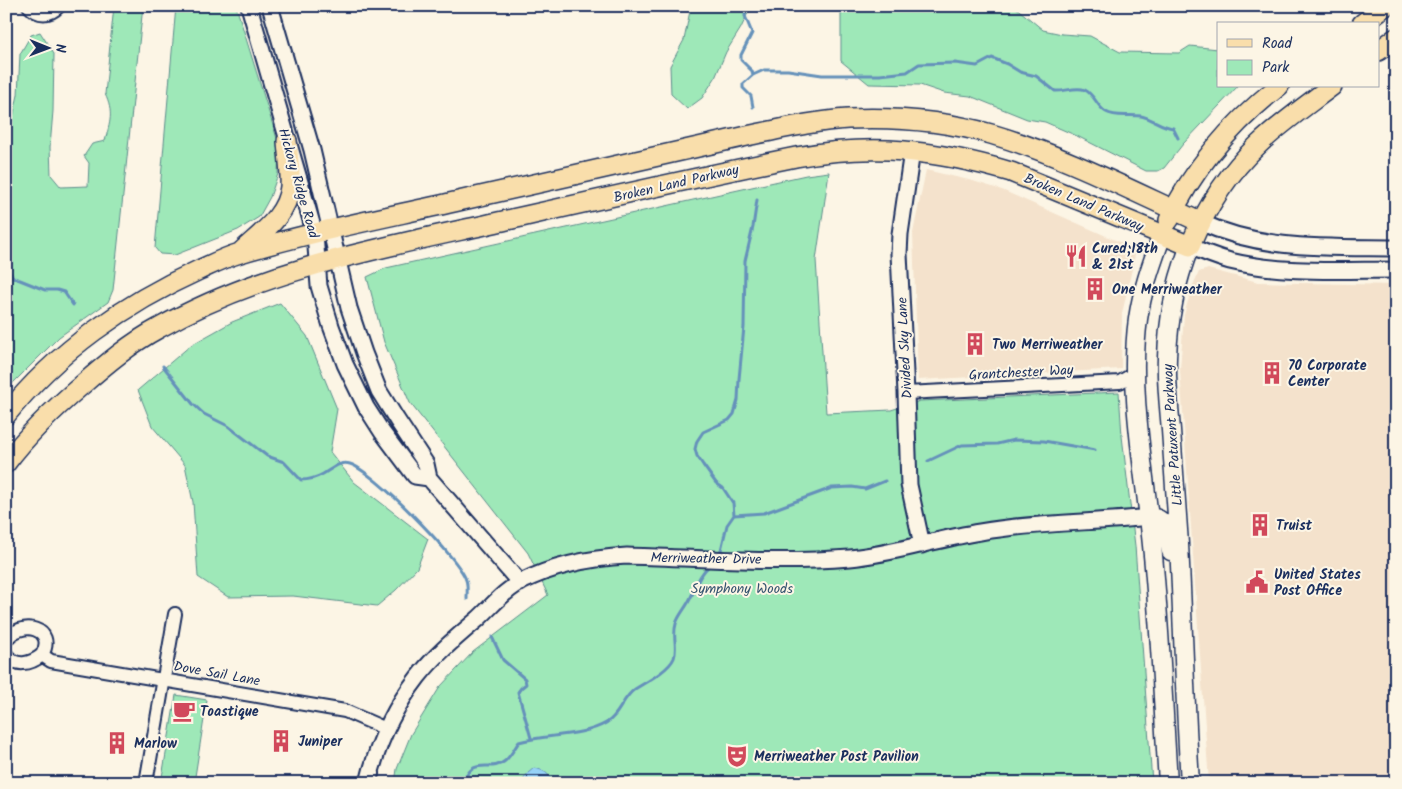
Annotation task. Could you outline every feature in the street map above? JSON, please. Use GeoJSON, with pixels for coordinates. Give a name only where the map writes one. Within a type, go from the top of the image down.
{"type":"FeatureCollection","features":[{"type":"Feature","properties":{"kind":"main road"},"geometry":{"type":"LineString","coordinates":[[1365,22],[1385,6]]}},
{"type":"Feature","properties":{"kind":"main road"},"geometry":{"type":"LineString","coordinates":[[1380,50],[1396,38]]}},
{"type":"Feature","properties":{"kind":"main road","name":"Little Patuxent Parkway"},"geometry":{"type":"LineString","coordinates":[[1168,783],[1156,594],[1135,373],[1137,327],[1144,287],[1162,235],[1174,210],[1212,151],[1260,101],[1276,88]]}},
{"type":"Feature","properties":{"kind":"main road","name":"Little Patuxent Parkway"},"geometry":{"type":"LineString","coordinates":[[1190,783],[1176,500],[1167,388],[1170,323],[1175,297],[1190,246],[1200,222],[1235,169],[1258,144],[1329,88]]}},
{"type":"Feature","properties":{"kind":"main road","name":"Broken Land Parkway"},"geometry":{"type":"LineString","coordinates":[[6,416],[41,377],[70,350],[107,322],[179,279],[239,253],[323,232],[790,127],[848,119],[914,120],[988,133],[1055,157],[1200,222]]}},
{"type":"Feature","properties":{"kind":"main road"},"geometry":{"type":"LineString","coordinates":[[239,253],[275,222],[283,208],[290,188],[287,141]]}},
{"type":"Feature","properties":{"kind":"main road","name":"Broken Land Parkway"},"geometry":{"type":"LineString","coordinates":[[6,463],[36,428],[64,400],[132,344],[195,308],[240,289],[338,259],[796,157],[851,150],[912,151],[972,161],[1011,172],[1190,246]]}},
{"type":"Feature","properties":{"kind":"main road"},"geometry":{"type":"LineString","coordinates":[[1140,433],[1154,485],[1162,497],[1176,500]]}},
{"type":"Feature","properties":{"kind":"main road"},"geometry":{"type":"LineString","coordinates":[[1149,517],[1157,517],[1163,523],[1167,532],[1180,595]]}},
{"type":"Feature","properties":{"kind":"main road"},"geometry":{"type":"LineString","coordinates":[[1156,594],[1170,691],[1186,716]]}},
{"type":"Feature","properties":{"kind":"main road"},"geometry":{"type":"LineString","coordinates":[[1164,719],[1174,720],[1187,735]]}},
{"type":"Feature","properties":{"kind":"street"},"geometry":{"type":"LineString","coordinates":[[29,6],[35,12],[42,14],[55,11],[59,6]]}},
{"type":"Feature","properties":{"kind":"street","name":"Hickory Ridge Road"},"geometry":{"type":"LineString","coordinates":[[249,6],[287,141],[323,232],[338,259],[364,354],[379,391],[426,464],[429,478],[520,583]]}},
{"type":"Feature","properties":{"kind":"street","name":"Hickory Ridge Road"},"geometry":{"type":"LineString","coordinates":[[270,6],[312,150],[323,232],[318,265],[319,286],[331,326],[345,364],[366,407],[382,432],[415,476],[429,478]]}},
{"type":"Feature","properties":{"kind":"street","name":"Divided Sky Lane"},"geometry":{"type":"LineString","coordinates":[[912,151],[900,234],[899,254],[909,485],[922,545]]}},
{"type":"Feature","properties":{"kind":"street","name":"Broken Land Parkway"},"geometry":{"type":"LineString","coordinates":[[1200,222],[1222,232],[1274,244],[1396,248]]}},
{"type":"Feature","properties":{"kind":"street","name":"Broken Land Parkway"},"geometry":{"type":"LineString","coordinates":[[1190,246],[1230,261],[1256,266],[1291,269],[1396,270]]}},
{"type":"Feature","properties":{"kind":"street","name":"Grantchester Way"},"geometry":{"type":"LineString","coordinates":[[906,393],[1120,382],[1135,373]]}},
{"type":"Feature","properties":{"kind":"street","name":"Merriweather Drive"},"geometry":{"type":"LineString","coordinates":[[368,783],[386,729],[404,697],[431,662],[494,604],[520,583],[552,569],[600,558],[833,559],[873,555],[979,532],[1033,524],[1149,517]]}},
{"type":"Feature","properties":{"kind":"street"},"geometry":{"type":"LineString","coordinates":[[146,783],[175,614]]}},
{"type":"Feature","properties":{"kind":"street"},"geometry":{"type":"LineString","coordinates":[[6,640],[14,632],[33,628],[42,634],[46,645],[42,655],[24,663],[19,664],[10,660],[6,654]]}},
{"type":"Feature","properties":{"kind":"street","name":"Dove Sail Lane"},"geometry":{"type":"LineString","coordinates":[[42,655],[51,661],[345,711],[386,729]]}},
{"type":"Feature","properties":{"kind":"shaded area"},"geometry":{"type":"Polygon","coordinates":[[[926,170],[1002,190],[1131,247],[1135,255],[1122,314],[1121,369],[918,380],[913,233],[926,170]]]}},
{"type":"Feature","properties":{"kind":"shaded area"},"geometry":{"type":"Polygon","coordinates":[[[1208,269],[1258,282],[1396,285],[1396,774],[1393,783],[1209,783],[1180,370],[1184,315],[1192,287],[1199,272],[1208,269]]]}},
{"type":"Feature","properties":{"kind":"green space"},"geometry":{"type":"Polygon","coordinates":[[[114,6],[143,6],[113,290],[108,302],[59,337],[6,390],[6,334],[10,326],[6,317],[6,129],[11,126],[18,95],[20,54],[31,35],[40,32],[54,54],[50,147],[51,175],[61,187],[88,186],[89,163],[84,156],[92,144],[105,141],[110,123],[110,107],[105,94],[114,6]]]}},
{"type":"Feature","properties":{"kind":"green space"},"geometry":{"type":"Polygon","coordinates":[[[176,6],[236,6],[279,145],[278,174],[270,197],[259,217],[238,230],[175,255],[160,254],[155,248],[176,6]]]}},
{"type":"Feature","properties":{"kind":"green space"},"geometry":{"type":"Polygon","coordinates":[[[691,6],[751,6],[741,28],[726,52],[715,78],[702,98],[687,109],[671,94],[670,66],[684,40],[691,6]]]}},
{"type":"Feature","properties":{"kind":"green space"},"geometry":{"type":"Polygon","coordinates":[[[841,6],[1014,6],[1043,30],[1062,34],[1090,36],[1120,52],[1179,53],[1190,46],[1217,49],[1217,88],[1236,88],[1183,144],[1164,168],[1158,171],[1146,171],[1045,122],[1027,119],[970,96],[944,93],[920,85],[869,84],[841,61],[841,6]]]}},
{"type":"Feature","properties":{"kind":"green space","name":"Symphony Woods"},"geometry":{"type":"Polygon","coordinates":[[[829,172],[816,260],[826,413],[891,410],[920,401],[1119,392],[1122,436],[1135,546],[1152,783],[395,783],[397,769],[411,734],[440,687],[473,652],[548,595],[528,553],[410,403],[384,342],[367,277],[386,268],[806,175],[829,172]]]}},
{"type":"Feature","properties":{"kind":"green space"},"geometry":{"type":"Polygon","coordinates":[[[280,303],[307,336],[337,409],[330,452],[354,482],[428,539],[417,568],[377,606],[293,596],[228,597],[198,577],[193,502],[185,465],[152,426],[138,390],[191,345],[232,322],[280,303]]]}},
{"type":"Feature","properties":{"kind":"green space"},"geometry":{"type":"Polygon","coordinates":[[[176,695],[207,700],[194,783],[161,783],[176,695]]]}},
{"type":"Feature","properties":{"kind":"water"},"geometry":{"type":"Polygon","coordinates":[[[534,768],[546,772],[552,783],[521,783],[534,768]]]}},
{"type":"Feature","properties":{"kind":"waterway"},"geometry":{"type":"LineString","coordinates":[[746,6],[745,16],[752,33],[741,55],[741,60],[752,71],[753,75],[743,84],[743,88],[751,96],[753,107]]}},
{"type":"Feature","properties":{"kind":"waterway"},"geometry":{"type":"LineString","coordinates":[[753,75],[764,70],[788,70],[822,75],[880,75],[907,72],[919,64],[955,63],[977,66],[992,58],[1020,72],[1036,76],[1055,91],[1085,90],[1106,112],[1114,115],[1145,117],[1173,128],[1178,138]]}},
{"type":"Feature","properties":{"kind":"waterway"},"geometry":{"type":"LineString","coordinates":[[718,554],[721,550],[727,525],[734,515],[733,503],[703,465],[695,449],[697,441],[703,432],[729,420],[734,414],[738,400],[744,327],[745,261],[757,200]]}},
{"type":"Feature","properties":{"kind":"waterway"},"geometry":{"type":"LineString","coordinates":[[6,268],[14,278],[45,290],[64,292],[73,305]]}},
{"type":"Feature","properties":{"kind":"waterway"},"geometry":{"type":"LineString","coordinates":[[163,366],[193,404],[204,414],[228,426],[267,456],[284,462],[301,480],[315,478],[336,466],[346,463],[361,470],[377,482],[414,516],[460,569],[466,580],[467,599]]}},
{"type":"Feature","properties":{"kind":"waterway"},"geometry":{"type":"LineString","coordinates":[[928,461],[962,445],[997,444],[1014,440],[1044,441],[1095,450]]}},
{"type":"Feature","properties":{"kind":"waterway"},"geometry":{"type":"LineString","coordinates":[[734,515],[764,513],[832,488],[852,487],[865,489],[885,481]]}},
{"type":"Feature","properties":{"kind":"waterway"},"geometry":{"type":"LineString","coordinates":[[463,783],[467,774],[472,769],[482,766],[494,766],[505,761],[519,742],[586,731],[611,720],[635,689],[662,671],[674,658],[677,621],[700,577],[710,565]]}},
{"type":"Feature","properties":{"kind":"waterway"},"geometry":{"type":"LineString","coordinates":[[492,637],[503,660],[525,679],[526,684],[518,692],[531,738]]}},
{"type":"Feature","properties":{"kind":"place","name":"Cured;18th & 21st"},"geometry":{"type":"Point","coordinates":[1076,256]}},
{"type":"Feature","properties":{"kind":"place","name":"One Merriweather"},"geometry":{"type":"Point","coordinates":[1095,289]}},
{"type":"Feature","properties":{"kind":"place","name":"Two Merriweather"},"geometry":{"type":"Point","coordinates":[975,344]}},
{"type":"Feature","properties":{"kind":"place","name":"70 Corporate Center"},"geometry":{"type":"Point","coordinates":[1272,373]}},
{"type":"Feature","properties":{"kind":"place","name":"Truist"},"geometry":{"type":"Point","coordinates":[1260,525]}},
{"type":"Feature","properties":{"kind":"place","name":"United States Post Office"},"geometry":{"type":"Point","coordinates":[1257,582]}},
{"type":"Feature","properties":{"kind":"place","name":"Toastique"},"geometry":{"type":"Point","coordinates":[184,711]}},
{"type":"Feature","properties":{"kind":"place","name":"Juniper"},"geometry":{"type":"Point","coordinates":[281,741]}},
{"type":"Feature","properties":{"kind":"place","name":"Marlow"},"geometry":{"type":"Point","coordinates":[117,743]}},
{"type":"Feature","properties":{"kind":"place","name":"Merriweather Post Pavilion"},"geometry":{"type":"Point","coordinates":[737,756]}}]}
